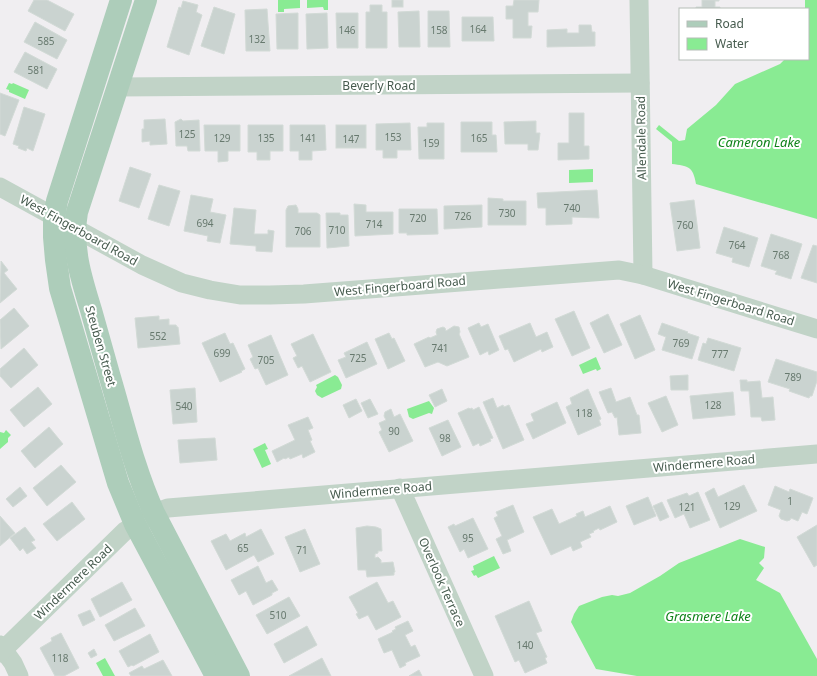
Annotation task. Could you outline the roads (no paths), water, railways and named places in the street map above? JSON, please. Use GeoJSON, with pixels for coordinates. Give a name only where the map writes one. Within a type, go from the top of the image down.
{"type":"FeatureCollection","features":[{"type":"Feature","properties":{"kind":"main road","name":"Steuben Street"},"geometry":{"type":"LineString","coordinates":[[121,0],[58,196],[54,217],[56,260],[60,288],[118,483],[135,524],[216,676]]}},
{"type":"Feature","properties":{"kind":"main road","name":"Steuben Street"},"geometry":{"type":"LineString","coordinates":[[146,0],[77,212],[75,228],[76,249],[82,280],[137,468],[154,513],[239,676]]}},
{"type":"Feature","properties":{"kind":"street","name":"Allendale Road"},"geometry":{"type":"LineString","coordinates":[[639,0],[643,275]]}},
{"type":"Feature","properties":{"kind":"street","name":"Beverly Road"},"geometry":{"type":"LineString","coordinates":[[117,87],[640,83]]}},
{"type":"Feature","properties":{"kind":"street","name":"West Fingerboard Road"},"geometry":{"type":"LineString","coordinates":[[0,187],[142,265],[196,287],[225,293],[265,296],[304,294],[619,270],[643,275],[817,329]]}},
{"type":"Feature","properties":{"kind":"street","name":"Windermere Road"},"geometry":{"type":"LineString","coordinates":[[1,649],[117,538],[135,524],[154,513],[175,506],[817,454]]}},
{"type":"Feature","properties":{"kind":"street","name":"Overlook Terrace"},"geometry":{"type":"LineString","coordinates":[[400,488],[484,676]]}},
{"type":"Feature","properties":{"kind":"street"},"geometry":{"type":"LineString","coordinates":[[1,649],[19,676]]}},
{"type":"Feature","properties":{"kind":"water"},"geometry":{"type":"Polygon","coordinates":[[[278,0],[300,0],[300,8],[284,9],[284,12],[278,12],[278,0]]]}},
{"type":"Feature","properties":{"kind":"water"},"geometry":{"type":"Polygon","coordinates":[[[307,0],[328,0],[328,10],[324,10],[323,7],[307,8],[307,0]]]}},
{"type":"Feature","properties":{"kind":"water","name":"Cameron Lake"},"geometry":{"type":"Polygon","coordinates":[[[805,0],[817,0],[817,219],[696,184],[695,178],[689,168],[682,165],[672,164],[672,142],[656,129],[659,125],[679,141],[685,140],[687,129],[716,105],[735,84],[780,64],[784,60],[809,60],[809,8],[805,8],[805,0]]]}},
{"type":"Feature","properties":{"kind":"water"},"geometry":{"type":"Polygon","coordinates":[[[9,83],[13,83],[29,90],[25,99],[9,92],[9,90],[6,89],[9,83]]]}},
{"type":"Feature","properties":{"kind":"water"},"geometry":{"type":"Polygon","coordinates":[[[593,169],[593,182],[569,183],[569,170],[593,169]]]}},
{"type":"Feature","properties":{"kind":"water"},"geometry":{"type":"Polygon","coordinates":[[[596,357],[601,369],[597,371],[596,369],[583,374],[579,365],[596,357]]]}},
{"type":"Feature","properties":{"kind":"water"},"geometry":{"type":"Polygon","coordinates":[[[335,375],[338,377],[342,385],[341,389],[322,398],[317,395],[315,391],[317,387],[316,385],[335,375]]]}},
{"type":"Feature","properties":{"kind":"water"},"geometry":{"type":"Polygon","coordinates":[[[429,401],[434,408],[432,414],[429,413],[413,419],[409,417],[407,409],[429,401]]]}},
{"type":"Feature","properties":{"kind":"water"},"geometry":{"type":"Polygon","coordinates":[[[6,430],[11,435],[8,438],[8,442],[0,449],[0,432],[4,433],[6,430]]]}},
{"type":"Feature","properties":{"kind":"water"},"geometry":{"type":"Polygon","coordinates":[[[265,443],[268,449],[265,450],[271,464],[262,468],[253,449],[265,443]]]}},
{"type":"Feature","properties":{"kind":"water","name":"Grasmere Lake"},"geometry":{"type":"Polygon","coordinates":[[[740,539],[765,547],[764,558],[759,563],[764,568],[756,580],[780,593],[817,659],[817,676],[637,676],[596,669],[571,622],[579,606],[602,597],[612,595],[618,596],[630,593],[679,563],[740,539]]]}},
{"type":"Feature","properties":{"kind":"water"},"geometry":{"type":"Polygon","coordinates":[[[494,556],[500,568],[478,578],[476,575],[474,576],[471,571],[474,570],[473,566],[494,556]]]}},
{"type":"Feature","properties":{"kind":"water"},"geometry":{"type":"Polygon","coordinates":[[[105,658],[115,676],[103,676],[96,663],[105,658]]]}}]}
